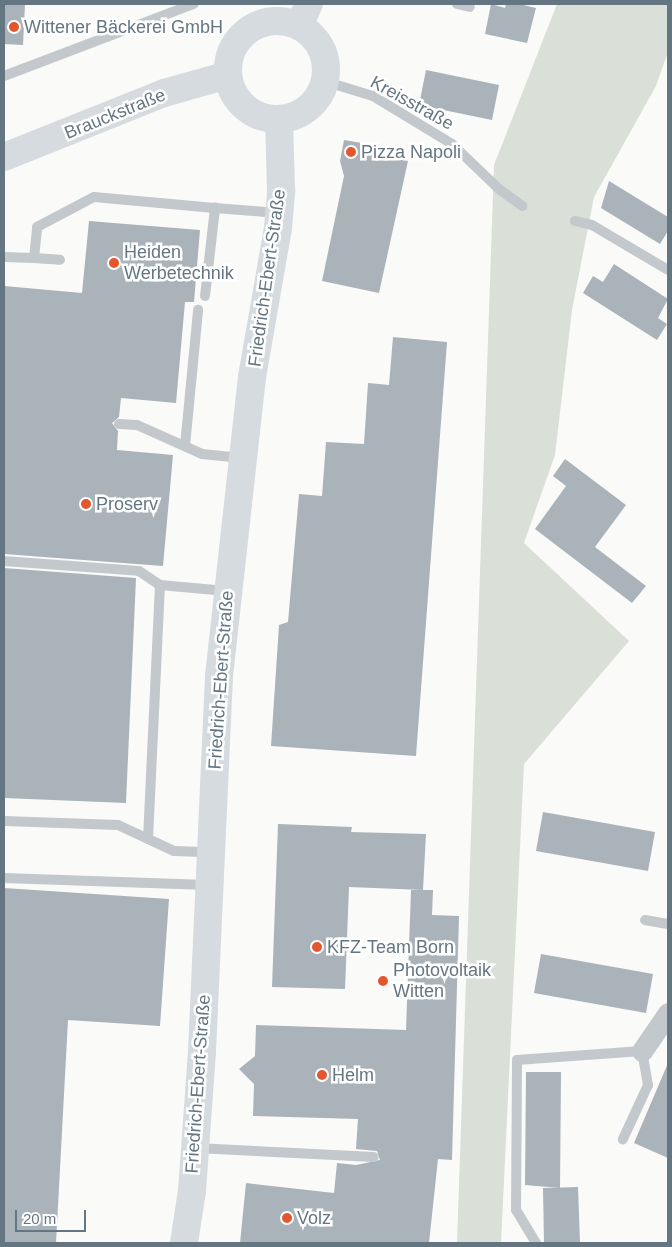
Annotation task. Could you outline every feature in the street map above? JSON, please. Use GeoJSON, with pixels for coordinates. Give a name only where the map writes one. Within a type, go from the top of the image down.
{"type":"FeatureCollection","features":[{"type":"Feature","properties":{"kind":"street"},"geometry":{"type":"LineString","coordinates":[[304,15],[319,45],[325,66],[324,81],[317,98],[307,108],[279,119],[259,115],[242,105],[231,86],[228,74],[232,52],[250,30],[304,15]]}},
{"type":"Feature","properties":{"kind":"street","name":"Brauckstraße"},"geometry":{"type":"LineString","coordinates":[[4,157],[164,93],[228,74]]}},
{"type":"Feature","properties":{"kind":"street","name":"Friedrich-Ebert-Straße"},"geometry":{"type":"LineString","coordinates":[[184,1243],[195,1148],[220,676],[243,458],[279,213],[279,119]]}},
{"type":"Feature","properties":{"kind":"street"},"geometry":{"type":"LineString","coordinates":[[642,1051],[668,1013]]}},
{"type":"Feature","properties":{"kind":"lane"},"geometry":{"type":"LineString","coordinates":[[4,76],[194,4]]}},
{"type":"Feature","properties":{"kind":"lane"},"geometry":{"type":"LineString","coordinates":[[457,4],[470,6]]}},
{"type":"Feature","properties":{"kind":"lane","name":"Kreisstraße"},"geometry":{"type":"LineString","coordinates":[[324,81],[372,96],[452,144],[499,189],[522,206]]}},
{"type":"Feature","properties":{"kind":"lane"},"geometry":{"type":"LineString","coordinates":[[34,258],[37,227],[94,197],[279,213]]}},
{"type":"Feature","properties":{"kind":"lane"},"geometry":{"type":"LineString","coordinates":[[205,296],[214,208]]}},
{"type":"Feature","properties":{"kind":"lane"},"geometry":{"type":"LineString","coordinates":[[575,221],[592,225],[668,270]]}},
{"type":"Feature","properties":{"kind":"lane"},"geometry":{"type":"LineString","coordinates":[[4,256],[60,260]]}},
{"type":"Feature","properties":{"kind":"lane"},"geometry":{"type":"LineString","coordinates":[[185,446],[198,310]]}},
{"type":"Feature","properties":{"kind":"lane"},"geometry":{"type":"LineString","coordinates":[[119,424],[137,425],[202,454],[243,458]]}},
{"type":"Feature","properties":{"kind":"lane"},"geometry":{"type":"LineString","coordinates":[[4,562],[140,571],[160,585],[228,591]]}},
{"type":"Feature","properties":{"kind":"lane"},"geometry":{"type":"LineString","coordinates":[[148,839],[160,585]]}},
{"type":"Feature","properties":{"kind":"lane"},"geometry":{"type":"LineString","coordinates":[[4,821],[118,825],[174,850],[211,852]]}},
{"type":"Feature","properties":{"kind":"lane"},"geometry":{"type":"LineString","coordinates":[[4,878],[209,886]]}},
{"type":"Feature","properties":{"kind":"lane"},"geometry":{"type":"LineString","coordinates":[[645,920],[668,924]]}},
{"type":"Feature","properties":{"kind":"lane"},"geometry":{"type":"LineString","coordinates":[[536,1243],[516,1210],[516,1060],[642,1051],[648,1085],[623,1139]]}},
{"type":"Feature","properties":{"kind":"lane"},"geometry":{"type":"LineString","coordinates":[[195,1148],[374,1157]]}},
{"type":"Feature","properties":{"kind":"shaded area"},"geometry":{"type":"Polygon","coordinates":[[[557,4],[668,4],[668,52],[656,86],[594,197],[572,310],[555,455],[524,543],[629,641],[524,764],[501,1243],[457,1243],[494,165],[557,4]]]}},
{"type":"Feature","properties":{"kind":"building","name":"Wittener Bäckerei GmbH"},"geometry":{"type":"Polygon","coordinates":[[[4,4],[25,4],[23,45],[4,44],[4,4]]]}},
{"type":"Feature","properties":{"kind":"building"},"geometry":{"type":"Polygon","coordinates":[[[491,4],[505,8],[506,4],[519,4],[536,8],[527,43],[485,34],[491,4]]]}},
{"type":"Feature","properties":{"kind":"building"},"geometry":{"type":"Polygon","coordinates":[[[426,70],[499,85],[492,120],[419,105],[426,70]]]}},
{"type":"Feature","properties":{"kind":"building"},"geometry":{"type":"Polygon","coordinates":[[[344,140],[362,143],[367,153],[408,161],[379,293],[322,281],[344,176],[340,161],[344,140]]]}},
{"type":"Feature","properties":{"kind":"building"},"geometry":{"type":"Polygon","coordinates":[[[609,181],[668,217],[668,231],[660,244],[601,208],[609,181]]]}},
{"type":"Feature","properties":{"kind":"building"},"geometry":{"type":"Polygon","coordinates":[[[89,221],[200,230],[194,302],[185,302],[176,403],[121,398],[119,417],[112,423],[118,431],[117,450],[173,455],[163,566],[4,554],[4,286],[82,293],[89,221]]]}},
{"type":"Feature","properties":{"kind":"building"},"geometry":{"type":"Polygon","coordinates":[[[614,264],[668,299],[658,318],[667,324],[657,340],[583,293],[593,276],[603,282],[614,264]]]}},
{"type":"Feature","properties":{"kind":"building"},"geometry":{"type":"Polygon","coordinates":[[[393,337],[447,342],[416,756],[271,746],[279,625],[288,622],[299,494],[322,496],[326,442],[364,444],[368,383],[389,385],[393,337]]]}},
{"type":"Feature","properties":{"kind":"building"},"geometry":{"type":"Polygon","coordinates":[[[565,459],[626,505],[595,547],[646,586],[632,603],[535,529],[566,486],[553,476],[565,459]]]}},
{"type":"Feature","properties":{"kind":"building"},"geometry":{"type":"Polygon","coordinates":[[[4,568],[136,578],[126,803],[4,798],[4,568]]]}},
{"type":"Feature","properties":{"kind":"building"},"geometry":{"type":"Polygon","coordinates":[[[543,812],[655,832],[648,871],[536,851],[543,812]]]}},
{"type":"Feature","properties":{"kind":"building"},"geometry":{"type":"Polygon","coordinates":[[[278,824],[352,827],[351,832],[426,834],[423,890],[349,887],[345,989],[272,987],[278,824]]]}},
{"type":"Feature","properties":{"kind":"building"},"geometry":{"type":"Polygon","coordinates":[[[4,888],[169,899],[160,1026],[68,1020],[56,1243],[4,1243],[4,888]]]}},
{"type":"Feature","properties":{"kind":"building"},"geometry":{"type":"Polygon","coordinates":[[[411,890],[433,890],[432,915],[459,916],[452,1160],[438,1159],[429,1243],[240,1243],[246,1183],[334,1193],[337,1163],[356,1165],[380,1160],[377,1151],[356,1149],[358,1119],[253,1116],[254,1084],[239,1069],[255,1056],[256,1025],[406,1030],[411,890]]]}},
{"type":"Feature","properties":{"kind":"building"},"geometry":{"type":"Polygon","coordinates":[[[541,954],[653,974],[646,1013],[534,993],[541,954]]]}},
{"type":"Feature","properties":{"kind":"building"},"geometry":{"type":"Polygon","coordinates":[[[668,1063],[668,1158],[634,1143],[668,1063]]]}},
{"type":"Feature","properties":{"kind":"building"},"geometry":{"type":"Polygon","coordinates":[[[526,1072],[561,1072],[560,1188],[525,1185],[526,1072]]]}},
{"type":"Feature","properties":{"kind":"building"},"geometry":{"type":"Polygon","coordinates":[[[578,1187],[580,1243],[544,1243],[543,1188],[578,1187]]]}},
{"type":"Feature","properties":{"kind":"place","name":"Wittener Bäckerei GmbH"},"geometry":{"type":"Point","coordinates":[14,27]}},
{"type":"Feature","properties":{"kind":"place","name":"Pizza Napoli"},"geometry":{"type":"Point","coordinates":[351,152]}},
{"type":"Feature","properties":{"kind":"place","name":"Heiden Werbetechnik"},"geometry":{"type":"Point","coordinates":[114,263]}},
{"type":"Feature","properties":{"kind":"place","name":"Proserv"},"geometry":{"type":"Point","coordinates":[86,504]}},
{"type":"Feature","properties":{"kind":"place","name":"KFZ-Team Born"},"geometry":{"type":"Point","coordinates":[317,947]}},
{"type":"Feature","properties":{"kind":"place","name":"Photovoltaik Witten"},"geometry":{"type":"Point","coordinates":[383,981]}},
{"type":"Feature","properties":{"kind":"place","name":"Helm"},"geometry":{"type":"Point","coordinates":[322,1075]}},
{"type":"Feature","properties":{"kind":"place","name":"Volz"},"geometry":{"type":"Point","coordinates":[287,1218]}}]}
